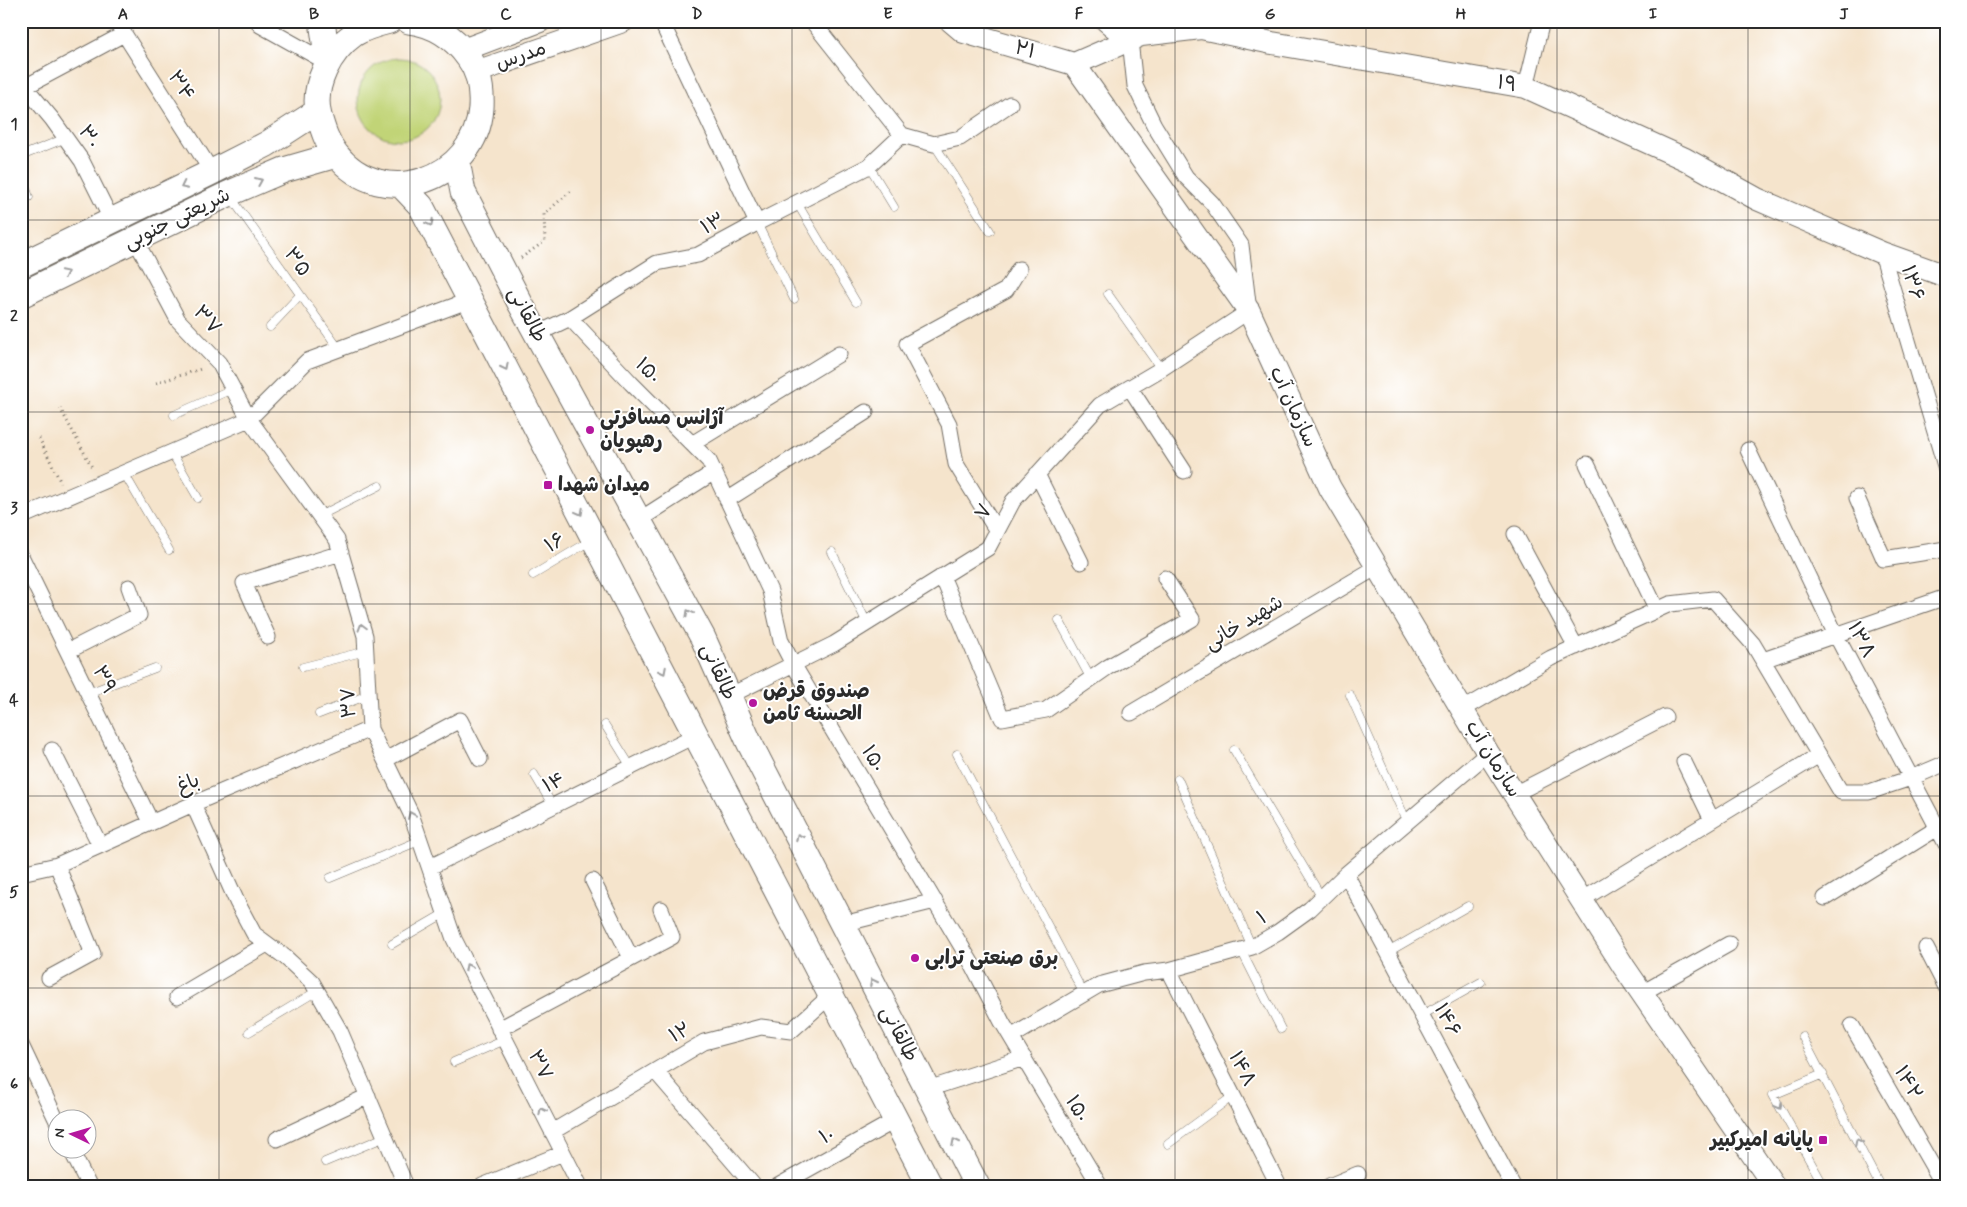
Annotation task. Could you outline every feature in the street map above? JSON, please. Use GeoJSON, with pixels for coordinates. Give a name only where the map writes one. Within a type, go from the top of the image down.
{"type":"FeatureCollection","features":[{"type":"Feature","properties":{"kind":"main road"},"geometry":{"type":"LineString","coordinates":[[322,21],[328,63]]}},
{"type":"Feature","properties":{"kind":"main road"},"geometry":{"type":"LineString","coordinates":[[378,22],[355,34],[340,47],[328,63],[319,87],[318,112],[324,134],[336,155],[354,171],[376,182],[401,185],[422,182],[440,174],[457,162],[472,142],[480,120],[482,96],[476,72],[463,50],[442,32],[420,22],[409,21]]}},
{"type":"Feature","properties":{"kind":"main road","name":"شریعتی جنوبی"},"geometry":{"type":"LineString","coordinates":[[21,265],[267,144],[318,112]]}},
{"type":"Feature","properties":{"kind":"main road","name":"شریعتی جنوبی"},"geometry":{"type":"LineString","coordinates":[[21,294],[228,194],[284,170],[336,155]]}},
{"type":"Feature","properties":{"kind":"main road","name":"طالقانی"},"geometry":{"type":"LineString","coordinates":[[457,162],[463,192],[537,334],[703,638],[749,742],[977,1186]]}},
{"type":"Feature","properties":{"kind":"main road"},"geometry":{"type":"LineString","coordinates":[[401,185],[421,206],[930,1186]]}},
{"type":"Feature","properties":{"kind":"street"},"geometry":{"type":"LineString","coordinates":[[258,21],[260,25],[328,63]]}},
{"type":"Feature","properties":{"kind":"street","name":"مدرس"},"geometry":{"type":"LineString","coordinates":[[463,50],[540,21]]}},
{"type":"Feature","properties":{"kind":"street","name":"مدرس"},"geometry":{"type":"LineString","coordinates":[[476,72],[622,21]]}},
{"type":"Feature","properties":{"kind":"street"},"geometry":{"type":"LineString","coordinates":[[661,21],[756,223]]}},
{"type":"Feature","properties":{"kind":"street"},"geometry":{"type":"LineString","coordinates":[[812,21],[902,135],[934,144],[960,138],[1010,104]]}},
{"type":"Feature","properties":{"kind":"street","name":"۲۱"},"geometry":{"type":"LineString","coordinates":[[951,21],[964,32],[1074,64]]}},
{"type":"Feature","properties":{"kind":"street"},"geometry":{"type":"LineString","coordinates":[[1107,21],[1130,40]]}},
{"type":"Feature","properties":{"kind":"street"},"geometry":{"type":"LineString","coordinates":[[1526,87],[1542,21]]}},
{"type":"Feature","properties":{"kind":"street"},"geometry":{"type":"LineString","coordinates":[[23,86],[120,27]]}},
{"type":"Feature","properties":{"kind":"street","name":"۳۴"},"geometry":{"type":"LineString","coordinates":[[120,27],[212,172]]}},
{"type":"Feature","properties":{"kind":"street","name":"۱۹"},"geometry":{"type":"LineString","coordinates":[[1074,64],[1141,35],[1201,28],[1272,43],[1526,87],[1685,159],[1757,199],[1882,253],[1946,276]]}},
{"type":"Feature","properties":{"kind":"street","name":"سازمان آب"},"geometry":{"type":"LineString","coordinates":[[1130,40],[1135,86],[1154,125],[1186,177],[1212,203],[1241,245],[1249,311]]}},
{"type":"Feature","properties":{"kind":"street","name":"سازمان آب"},"geometry":{"type":"LineString","coordinates":[[1074,64],[1249,311],[1330,488],[1462,710],[1642,993],[1774,1186]]}},
{"type":"Feature","properties":{"kind":"street","name":"۳۰"},"geometry":{"type":"LineString","coordinates":[[23,86],[82,160],[112,221]]}},
{"type":"Feature","properties":{"kind":"street","name":"۱۳"},"geometry":{"type":"LineString","coordinates":[[537,334],[570,318],[657,263],[698,256],[756,223],[869,166],[902,135]]}},
{"type":"Feature","properties":{"kind":"street","name":"۳۷"},"geometry":{"type":"LineString","coordinates":[[135,239],[178,320],[219,363],[249,419],[337,540],[365,636],[370,729],[412,814],[454,939],[580,1186]]}},
{"type":"Feature","properties":{"kind":"street","name":"۱۳۶"},"geometry":{"type":"LineString","coordinates":[[1882,253],[1946,469]]}},
{"type":"Feature","properties":{"kind":"street"},"geometry":{"type":"LineString","coordinates":[[997,531],[956,464],[949,424],[907,344],[1006,290],[1019,269]]}},
{"type":"Feature","properties":{"kind":"street"},"geometry":{"type":"LineString","coordinates":[[21,517],[249,419],[307,361],[470,300]]}},
{"type":"Feature","properties":{"kind":"street","name":"۷"},"geometry":{"type":"LineString","coordinates":[[729,696],[834,644],[988,548],[1013,501],[1100,405],[1161,369],[1249,311]]}},
{"type":"Feature","properties":{"kind":"street","name":"۱۵۰"},"geometry":{"type":"LineString","coordinates":[[570,318],[709,461],[770,591],[781,641],[793,664],[935,901],[972,964],[1011,1037],[1100,1186]]}},
{"type":"Feature","properties":{"kind":"street"},"geometry":{"type":"LineString","coordinates":[[692,444],[839,354]]}},
{"type":"Feature","properties":{"kind":"street"},"geometry":{"type":"LineString","coordinates":[[1130,388],[1184,471]]}},
{"type":"Feature","properties":{"kind":"street"},"geometry":{"type":"LineString","coordinates":[[727,500],[866,412]]}},
{"type":"Feature","properties":{"kind":"street","name":"۱۳۸"},"geometry":{"type":"LineString","coordinates":[[1748,450],[1836,635],[1912,778],[1941,825],[1946,844]]}},
{"type":"Feature","properties":{"kind":"street"},"geometry":{"type":"LineString","coordinates":[[1587,464],[1656,610]]}},
{"type":"Feature","properties":{"kind":"street"},"geometry":{"type":"LineString","coordinates":[[638,520],[714,472]]}},
{"type":"Feature","properties":{"kind":"street"},"geometry":{"type":"LineString","coordinates":[[1037,474],[1081,562]]}},
{"type":"Feature","properties":{"kind":"street"},"geometry":{"type":"LineString","coordinates":[[1857,498],[1884,559],[1946,549]]}},
{"type":"Feature","properties":{"kind":"street"},"geometry":{"type":"LineString","coordinates":[[1515,534],[1576,647]]}},
{"type":"Feature","properties":{"kind":"street"},"geometry":{"type":"LineString","coordinates":[[268,637],[244,583],[341,553]]}},
{"type":"Feature","properties":{"kind":"street","name":"۳۹"},"geometry":{"type":"LineString","coordinates":[[21,556],[151,822]]}},
{"type":"Feature","properties":{"kind":"street","name":"شهید خانی"},"geometry":{"type":"LineString","coordinates":[[1131,713],[1377,567]]}},
{"type":"Feature","properties":{"kind":"street"},"geometry":{"type":"LineString","coordinates":[[942,576],[1002,718],[1046,710],[1108,667],[1192,619],[1165,578]]}},
{"type":"Feature","properties":{"kind":"street"},"geometry":{"type":"LineString","coordinates":[[68,651],[139,615],[129,588]]}},
{"type":"Feature","properties":{"kind":"street"},"geometry":{"type":"LineString","coordinates":[[1763,660],[1946,597]]}},
{"type":"Feature","properties":{"kind":"street"},"geometry":{"type":"LineString","coordinates":[[1462,710],[1551,658],[1656,610],[1670,604],[1713,599],[1753,644],[1841,792],[1868,792],[1912,778],[1946,763]]}},
{"type":"Feature","properties":{"kind":"street"},"geometry":{"type":"LineString","coordinates":[[1514,794],[1665,717]]}},
{"type":"Feature","properties":{"kind":"street"},"geometry":{"type":"LineString","coordinates":[[385,760],[460,720],[480,759]]}},
{"type":"Feature","properties":{"kind":"street","name":"باغ"},"geometry":{"type":"LineString","coordinates":[[21,873],[57,865],[151,822],[370,729]]}},
{"type":"Feature","properties":{"kind":"street","name":"۱۴"},"geometry":{"type":"LineString","coordinates":[[430,867],[696,735]]}},
{"type":"Feature","properties":{"kind":"street"},"geometry":{"type":"LineString","coordinates":[[52,750],[100,845]]}},
{"type":"Feature","properties":{"kind":"street","name":"۱"},"geometry":{"type":"LineString","coordinates":[[1011,1037],[1099,985],[1144,973],[1169,970],[1247,948],[1278,932],[1310,909],[1346,874],[1488,753]]}},
{"type":"Feature","properties":{"kind":"street"},"geometry":{"type":"LineString","coordinates":[[1582,900],[1819,755]]}},
{"type":"Feature","properties":{"kind":"street"},"geometry":{"type":"LineString","coordinates":[[1684,762],[1712,820]]}},
{"type":"Feature","properties":{"kind":"street"},"geometry":{"type":"LineString","coordinates":[[193,804],[237,902],[254,934],[285,957],[312,982],[340,1032],[406,1186]]}},
{"type":"Feature","properties":{"kind":"street"},"geometry":{"type":"LineString","coordinates":[[1825,898],[1941,825]]}},
{"type":"Feature","properties":{"kind":"street"},"geometry":{"type":"LineString","coordinates":[[49,978],[93,954],[57,865]]}},
{"type":"Feature","properties":{"kind":"street","name":"۱۴۶"},"geometry":{"type":"LineString","coordinates":[[1346,874],[1513,1186]]}},
{"type":"Feature","properties":{"kind":"street"},"geometry":{"type":"LineString","coordinates":[[593,882],[631,958]]}},
{"type":"Feature","properties":{"kind":"street"},"geometry":{"type":"LineString","coordinates":[[843,924],[935,901]]}},
{"type":"Feature","properties":{"kind":"street"},"geometry":{"type":"LineString","coordinates":[[502,1034],[631,958],[672,937],[661,909]]}},
{"type":"Feature","properties":{"kind":"street"},"geometry":{"type":"LineString","coordinates":[[177,997],[267,944]]}},
{"type":"Feature","properties":{"kind":"street"},"geometry":{"type":"LineString","coordinates":[[1642,993],[1729,944]]}},
{"type":"Feature","properties":{"kind":"street"},"geometry":{"type":"LineString","coordinates":[[1926,948],[1946,987]]}},
{"type":"Feature","properties":{"kind":"street","name":"۱۴۸"},"geometry":{"type":"LineString","coordinates":[[1169,970],[1279,1186]]}},
{"type":"Feature","properties":{"kind":"street","name":"۱۲"},"geometry":{"type":"LineString","coordinates":[[552,1132],[704,1042],[761,1027],[791,1031],[831,995]]}},
{"type":"Feature","properties":{"kind":"street","name":"۱۴۲"},"geometry":{"type":"LineString","coordinates":[[1852,1026],[1944,1186]]}},
{"type":"Feature","properties":{"kind":"street"},"geometry":{"type":"LineString","coordinates":[[21,1045],[52,1110]]}},
{"type":"Feature","properties":{"kind":"street"},"geometry":{"type":"LineString","coordinates":[[928,1089],[1024,1058]]}},
{"type":"Feature","properties":{"kind":"street"},"geometry":{"type":"LineString","coordinates":[[655,1071],[754,1186]]}},
{"type":"Feature","properties":{"kind":"street"},"geometry":{"type":"LineString","coordinates":[[277,1139],[368,1096]]}},
{"type":"Feature","properties":{"kind":"street","name":"۱۰"},"geometry":{"type":"LineString","coordinates":[[778,1186],[896,1120]]}},
{"type":"Feature","properties":{"kind":"street"},"geometry":{"type":"LineString","coordinates":[[482,1186],[563,1153]]}},
{"type":"Feature","properties":{"kind":"street"},"geometry":{"type":"LineString","coordinates":[[76,1160],[89,1186]]}},
{"type":"Feature","properties":{"kind":"street"},"geometry":{"type":"LineString","coordinates":[[1329,1186],[1358,1174]]}},
{"type":"Feature","properties":{"kind":"lane"},"geometry":{"type":"LineString","coordinates":[[21,156],[66,138]]}},
{"type":"Feature","properties":{"kind":"lane"},"geometry":{"type":"LineString","coordinates":[[934,144],[990,231]]}},
{"type":"Feature","properties":{"kind":"lane"},"geometry":{"type":"LineString","coordinates":[[869,166],[894,207]]}},
{"type":"Feature","properties":{"kind":"lane"},"geometry":{"type":"LineString","coordinates":[[21,174],[29,197]]}},
{"type":"Feature","properties":{"kind":"lane","name":"۳۵"},"geometry":{"type":"LineString","coordinates":[[228,194],[339,349]]}},
{"type":"Feature","properties":{"kind":"lane"},"geometry":{"type":"LineString","coordinates":[[797,203],[856,302]]}},
{"type":"Feature","properties":{"kind":"lane"},"geometry":{"type":"LineString","coordinates":[[756,223],[794,299]]}},
{"type":"Feature","properties":{"kind":"lane"},"geometry":{"type":"LineString","coordinates":[[270,327],[300,294]]}},
{"type":"Feature","properties":{"kind":"lane"},"geometry":{"type":"LineString","coordinates":[[1108,294],[1161,369]]}},
{"type":"Feature","properties":{"kind":"lane"},"geometry":{"type":"LineString","coordinates":[[174,415],[232,389]]}},
{"type":"Feature","properties":{"kind":"lane"},"geometry":{"type":"LineString","coordinates":[[172,453],[198,498]]}},
{"type":"Feature","properties":{"kind":"lane"},"geometry":{"type":"LineString","coordinates":[[124,473],[169,550]]}},
{"type":"Feature","properties":{"kind":"lane"},"geometry":{"type":"LineString","coordinates":[[319,516],[379,486]]}},
{"type":"Feature","properties":{"kind":"lane","name":"۱۶"},"geometry":{"type":"LineString","coordinates":[[533,575],[594,539]]}},
{"type":"Feature","properties":{"kind":"lane"},"geometry":{"type":"LineString","coordinates":[[832,552],[867,623]]}},
{"type":"Feature","properties":{"kind":"lane"},"geometry":{"type":"LineString","coordinates":[[1059,620],[1091,679]]}},
{"type":"Feature","properties":{"kind":"lane"},"geometry":{"type":"LineString","coordinates":[[303,667],[366,651]]}},
{"type":"Feature","properties":{"kind":"lane"},"geometry":{"type":"LineString","coordinates":[[88,693],[155,668]]}},
{"type":"Feature","properties":{"kind":"lane"},"geometry":{"type":"LineString","coordinates":[[1350,695],[1407,822]]}},
{"type":"Feature","properties":{"kind":"lane"},"geometry":{"type":"LineString","coordinates":[[318,714],[368,696]]}},
{"type":"Feature","properties":{"kind":"lane"},"geometry":{"type":"LineString","coordinates":[[605,724],[631,767]]}},
{"type":"Feature","properties":{"kind":"lane"},"geometry":{"type":"LineString","coordinates":[[1234,750],[1322,898]]}},
{"type":"Feature","properties":{"kind":"lane"},"geometry":{"type":"LineString","coordinates":[[956,754],[1084,994]]}},
{"type":"Feature","properties":{"kind":"lane"},"geometry":{"type":"LineString","coordinates":[[534,774],[553,806]]}},
{"type":"Feature","properties":{"kind":"lane"},"geometry":{"type":"LineString","coordinates":[[1178,778],[1281,1029]]}},
{"type":"Feature","properties":{"kind":"lane"},"geometry":{"type":"LineString","coordinates":[[330,878],[420,840]]}},
{"type":"Feature","properties":{"kind":"lane"},"geometry":{"type":"LineString","coordinates":[[1388,952],[1468,906]]}},
{"type":"Feature","properties":{"kind":"lane"},"geometry":{"type":"LineString","coordinates":[[392,944],[445,913]]}},
{"type":"Feature","properties":{"kind":"lane"},"geometry":{"type":"LineString","coordinates":[[1422,1015],[1481,982]]}},
{"type":"Feature","properties":{"kind":"lane"},"geometry":{"type":"LineString","coordinates":[[249,1032],[317,991]]}},
{"type":"Feature","properties":{"kind":"lane"},"geometry":{"type":"LineString","coordinates":[[454,1062],[502,1034]]}},
{"type":"Feature","properties":{"kind":"lane"},"geometry":{"type":"LineString","coordinates":[[1802,1036],[1880,1186]]}},
{"type":"Feature","properties":{"kind":"lane"},"geometry":{"type":"LineString","coordinates":[[1823,1074],[1773,1095],[1824,1186]]}},
{"type":"Feature","properties":{"kind":"lane"},"geometry":{"type":"LineString","coordinates":[[1168,1144],[1233,1096]]}},
{"type":"Feature","properties":{"kind":"lane"},"geometry":{"type":"LineString","coordinates":[[325,1162],[385,1137]]}},
{"type":"Feature","properties":{"kind":"path"},"geometry":{"type":"LineString","coordinates":[[503,270],[545,241],[544,214],[571,190]]}},
{"type":"Feature","properties":{"kind":"path"},"geometry":{"type":"LineString","coordinates":[[156,383],[219,363]]}},
{"type":"Feature","properties":{"kind":"path"},"geometry":{"type":"LineString","coordinates":[[60,408],[101,483]]}},
{"type":"Feature","properties":{"kind":"path"},"geometry":{"type":"LineString","coordinates":[[39,438],[68,497]]}},
{"type":"Feature","properties":{"kind":"green space"},"geometry":{"type":"Polygon","coordinates":[[[399,58],[415,62],[428,70],[436,83],[440,99],[436,115],[428,128],[415,136],[399,140],[383,136],[370,128],[362,115],[358,99],[362,83],[370,70],[383,62],[399,58]]]}},
{"type":"Feature","properties":{"kind":"place","name":"آژانس مسافرتی رهپویان"},"geometry":{"type":"Point","coordinates":[590,430]}},
{"type":"Feature","properties":{"kind":"place","name":"میدان شهدا"},"geometry":{"type":"Point","coordinates":[548,485]}},
{"type":"Feature","properties":{"kind":"place","name":"صندوق قرض الحسنه ثامن"},"geometry":{"type":"Point","coordinates":[753,703]}},
{"type":"Feature","properties":{"kind":"place","name":"برق صنعتی ترابی"},"geometry":{"type":"Point","coordinates":[915,958]}},
{"type":"Feature","properties":{"kind":"place","name":"پایانه امیرکبیر"},"geometry":{"type":"Point","coordinates":[1823,1140]}}]}
